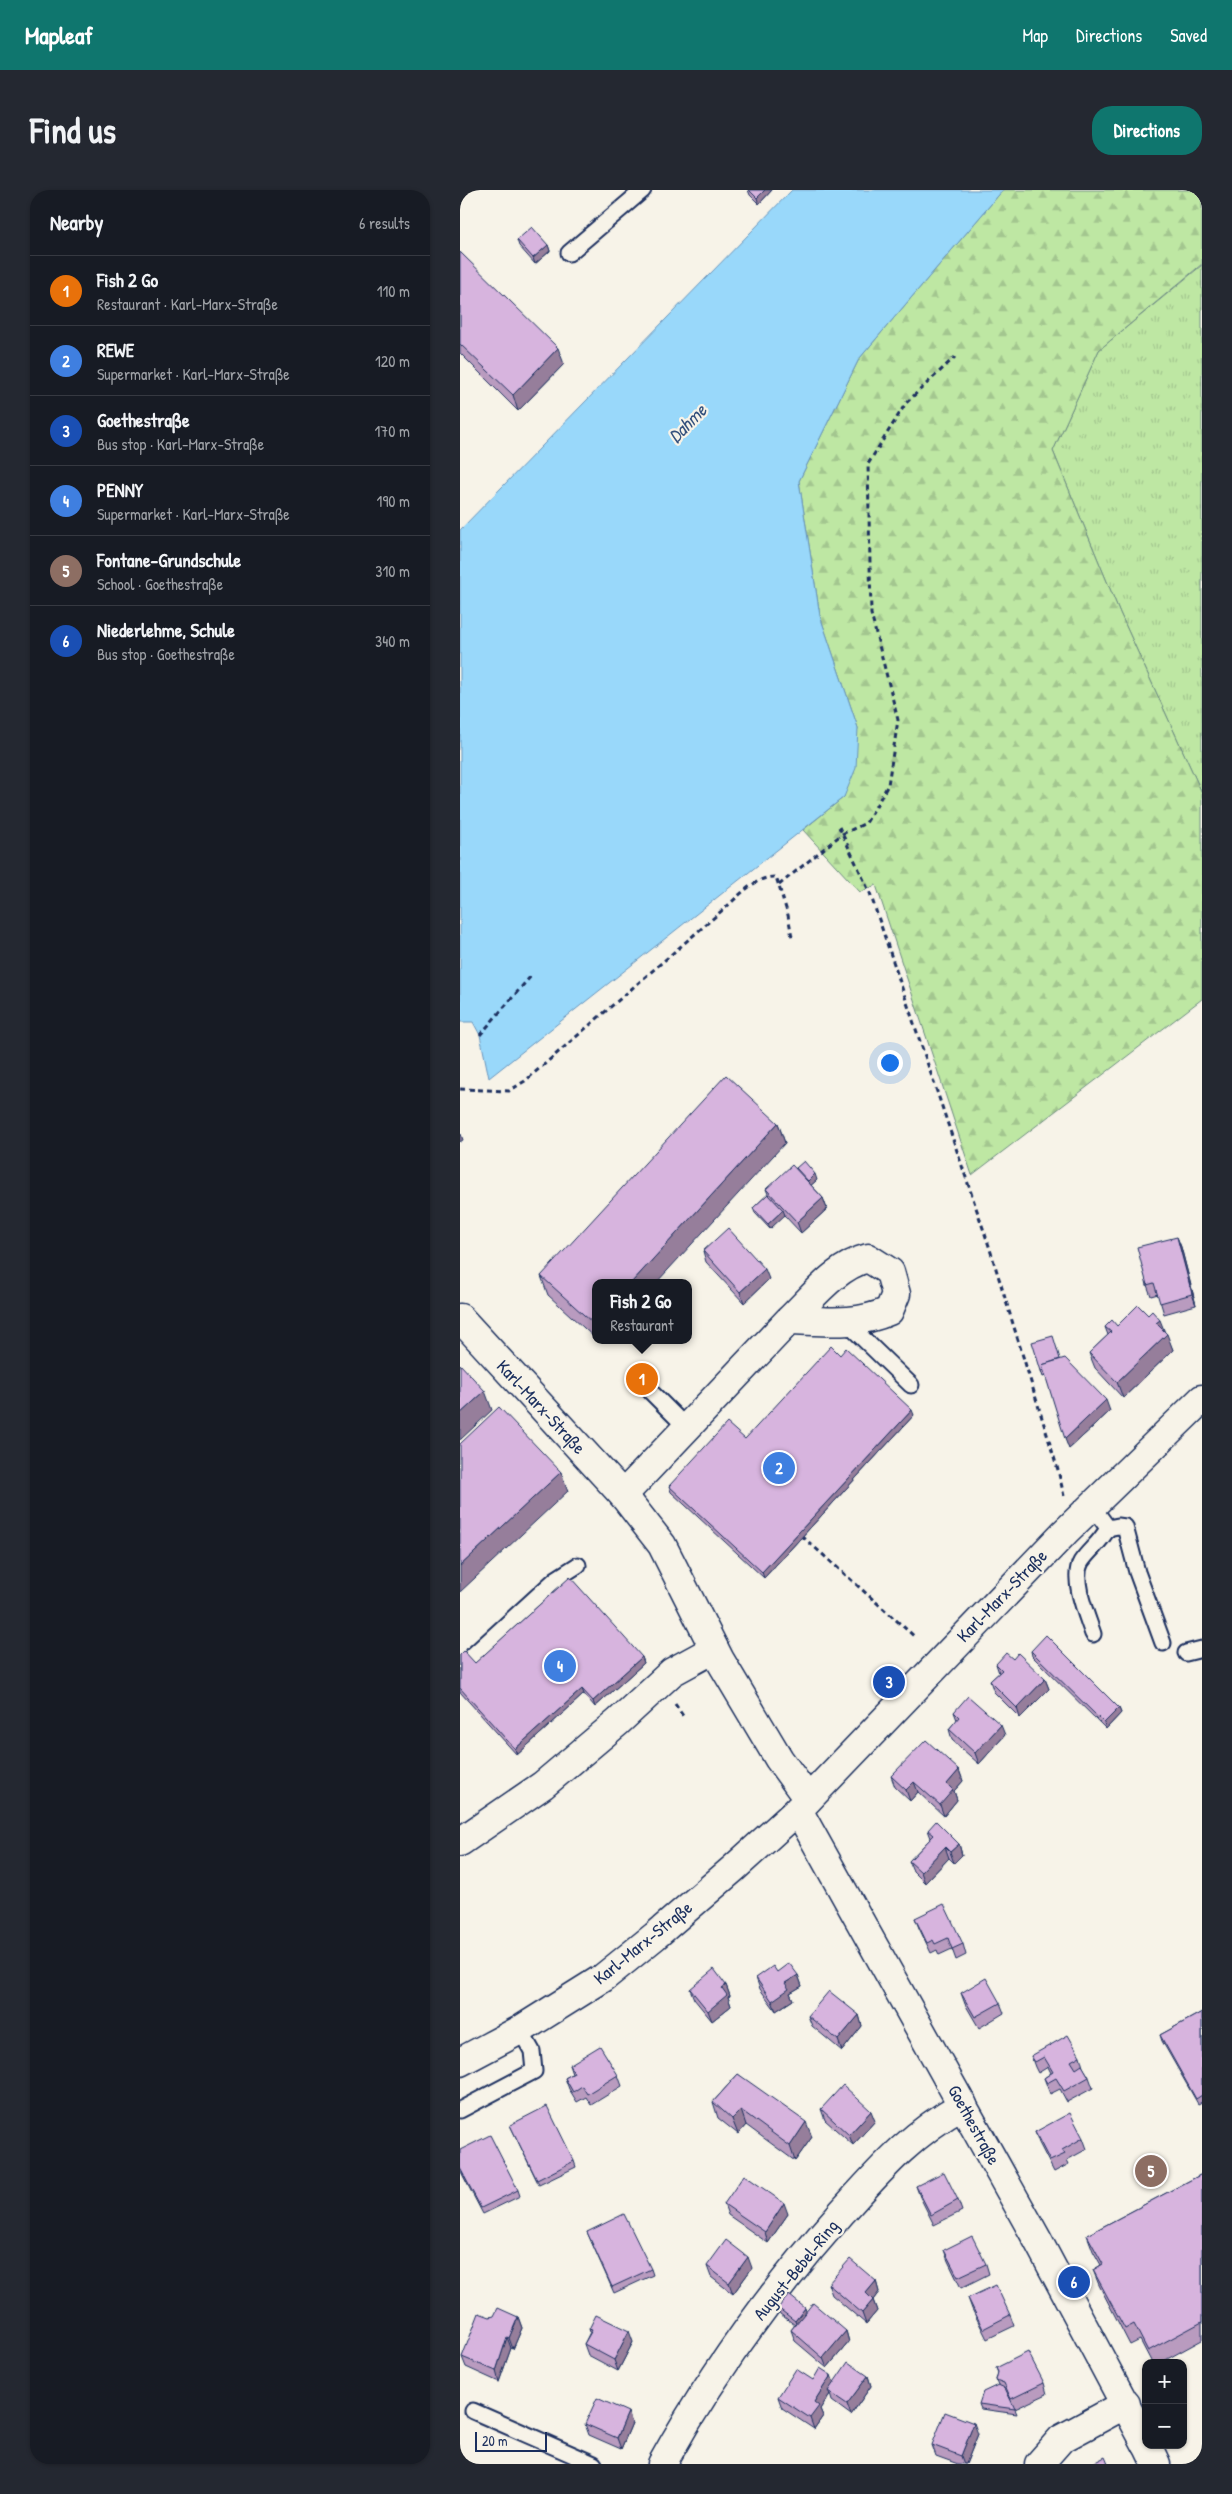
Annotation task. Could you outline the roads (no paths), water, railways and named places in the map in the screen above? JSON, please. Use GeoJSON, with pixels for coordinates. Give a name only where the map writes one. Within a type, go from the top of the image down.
{"type":"FeatureCollection","features":[{"type":"Feature","properties":{"kind":"street"},"geometry":{"type":"LineString","coordinates":[[623,1495],[789,1320],[844,1268],[868,1258],[890,1272],[896,1294],[889,1310],[870,1319],[846,1322],[789,1320]]}},
{"type":"Feature","properties":{"kind":"street","name":"Karl-Marx-Straße"},"geometry":{"type":"LineString","coordinates":[[460,1318],[623,1495],[662,1545],[714,1649],[779,1759],[803,1804]]}},
{"type":"Feature","properties":{"kind":"street","name":"Karl-Marx-Straße"},"geometry":{"type":"LineString","coordinates":[[460,2062],[520,2030],[603,1978],[656,1936],[803,1804],[944,1655],[1092,1506],[1202,1399]]}},
{"type":"Feature","properties":{"kind":"street"},"geometry":{"type":"LineString","coordinates":[[460,1842],[550,1779],[618,1722],[672,1672],[714,1649]]}},
{"type":"Feature","properties":{"kind":"street","name":"Goethestraße"},"geometry":{"type":"LineString","coordinates":[[803,1804],[1142,2436]]}},
{"type":"Feature","properties":{"kind":"street"},"geometry":{"type":"LineString","coordinates":[[460,1823],[493,1819]]}},
{"type":"Feature","properties":{"kind":"street","name":"August-Bebel-Ring"},"geometry":{"type":"LineString","coordinates":[[662,2464],[709,2382],[801,2259],[871,2178],[917,2135],[939,2118],[963,2105]]}},
{"type":"Feature","properties":{"kind":"street"},"geometry":{"type":"LineString","coordinates":[[1039,2464],[1061,2439],[1126,2404]]}},
{"type":"Feature","properties":{"kind":"street","name":"Goethestraße"},"geometry":{"type":"LineString","coordinates":[[1148,2449],[1156,2464]]}},
{"type":"Feature","properties":{"kind":"lane"},"geometry":{"type":"LineString","coordinates":[[569,253],[643,190]]}},
{"type":"Feature","properties":{"kind":"lane"},"geometry":{"type":"LineString","coordinates":[[846,1322],[911,1385]]}},
{"type":"Feature","properties":{"kind":"lane"},"geometry":{"type":"LineString","coordinates":[[651,1392],[687,1428]]}},
{"type":"Feature","properties":{"kind":"lane"},"geometry":{"type":"LineString","coordinates":[[1092,1506],[1108,1528]]}},
{"type":"Feature","properties":{"kind":"lane"},"geometry":{"type":"LineString","coordinates":[[1108,1528],[1118,1526],[1125,1528],[1137,1572],[1163,1643]]}},
{"type":"Feature","properties":{"kind":"lane"},"geometry":{"type":"LineString","coordinates":[[1093,1634],[1077,1574],[1081,1562],[1103,1539],[1108,1528]]}},
{"type":"Feature","properties":{"kind":"lane"},"geometry":{"type":"LineString","coordinates":[[473,1655],[556,1579],[578,1565]]}},
{"type":"Feature","properties":{"kind":"lane"},"geometry":{"type":"LineString","coordinates":[[1186,1653],[1202,1649]]}},
{"type":"Feature","properties":{"kind":"lane"},"geometry":{"type":"LineString","coordinates":[[460,2110],[534,2071],[532,2051],[520,2030]]}},
{"type":"Feature","properties":{"kind":"lane"},"geometry":{"type":"LineString","coordinates":[[472,2411],[594,2464]]}},
{"type":"Feature","properties":{"kind":"water","name":"Dahme"},"geometry":{"type":"Polygon","coordinates":[[[792,190],[1003,190],[859,359],[799,481],[820,616],[858,728],[856,768],[844,797],[489,1078],[480,1035],[473,1022],[460,1022],[460,530],[792,190]]]}},
{"type":"Feature","properties":{"kind":"place","name":"Fish 2 Go"},"geometry":{"type":"Point","coordinates":[642,1379]}},
{"type":"Feature","properties":{"kind":"place","name":"REWE"},"geometry":{"type":"Point","coordinates":[779,1468]}},
{"type":"Feature","properties":{"kind":"place","name":"PENNY"},"geometry":{"type":"Point","coordinates":[560,1666]}},
{"type":"Feature","properties":{"kind":"place","name":"Goethestraße"},"geometry":{"type":"Point","coordinates":[889,1682]}},
{"type":"Feature","properties":{"kind":"place","name":"Fontane-Grundschule"},"geometry":{"type":"Point","coordinates":[1151,2171]}},
{"type":"Feature","properties":{"kind":"place","name":"Niederlehme, Schule"},"geometry":{"type":"Point","coordinates":[1074,2282]}}]}
